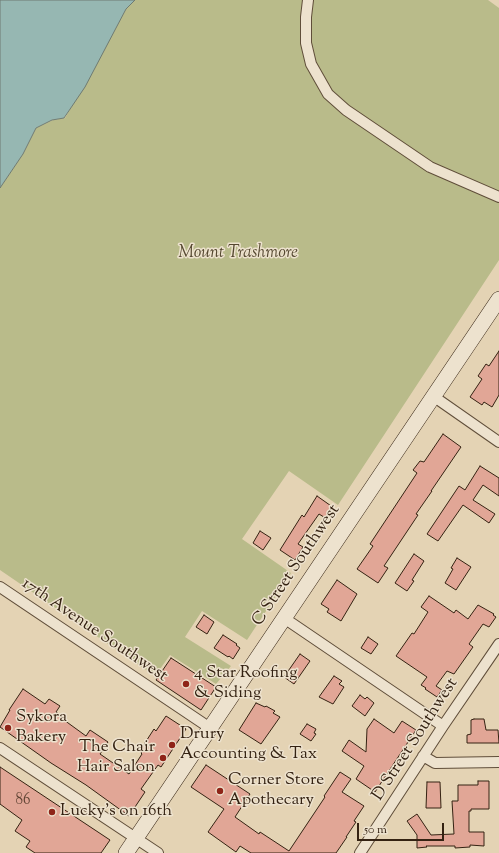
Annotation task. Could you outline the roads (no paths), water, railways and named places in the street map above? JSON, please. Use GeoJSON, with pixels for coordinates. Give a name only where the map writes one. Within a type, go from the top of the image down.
{"type":"FeatureCollection","features":[{"type":"Feature","properties":{"kind":"main road","name":"C Street Southwest"},"geometry":{"type":"LineString","coordinates":[[126,853],[499,299]]}},
{"type":"Feature","properties":{"kind":"street"},"geometry":{"type":"LineString","coordinates":[[308,0],[306,17],[306,43],[310,64],[328,94],[346,110],[430,167],[499,197]]}},
{"type":"Feature","properties":{"kind":"street"},"geometry":{"type":"LineString","coordinates":[[433,396],[499,442]]}},
{"type":"Feature","properties":{"kind":"street","name":"17th Avenue Southwest"},"geometry":{"type":"LineString","coordinates":[[0,587],[210,728]]}},
{"type":"Feature","properties":{"kind":"street"},"geometry":{"type":"LineString","coordinates":[[284,618],[443,726]]}},
{"type":"Feature","properties":{"kind":"street","name":"D Street Southwest"},"geometry":{"type":"LineString","coordinates":[[360,853],[423,756],[499,644]]}},
{"type":"Feature","properties":{"kind":"street"},"geometry":{"type":"LineString","coordinates":[[0,748],[158,853]]}},
{"type":"Feature","properties":{"kind":"street"},"geometry":{"type":"LineString","coordinates":[[423,756],[436,763],[499,762]]}},
{"type":"Feature","properties":{"kind":"water"},"geometry":{"type":"Polygon","coordinates":[[[0,0],[135,0],[126,9],[85,87],[64,118],[52,120],[36,128],[23,154],[0,188],[0,0]]]}},
{"type":"Feature","properties":{"kind":"place","name":"4 Star Roofing & Siding"},"geometry":{"type":"Point","coordinates":[186,684]}},
{"type":"Feature","properties":{"kind":"place","name":"Sykora Bakery"},"geometry":{"type":"Point","coordinates":[8,728]}},
{"type":"Feature","properties":{"kind":"place","name":"Drury Accounting & Tax"},"geometry":{"type":"Point","coordinates":[172,745]}},
{"type":"Feature","properties":{"kind":"place","name":"The Chair Hair Salon"},"geometry":{"type":"Point","coordinates":[163,758]}},
{"type":"Feature","properties":{"kind":"place","name":"Corner Store Apothecary"},"geometry":{"type":"Point","coordinates":[220,791]}},
{"type":"Feature","properties":{"kind":"place","name":"Lucky's on 16th"},"geometry":{"type":"Point","coordinates":[52,812]}},
{"type":"Feature","properties":{"kind":"park label","name":"Mount Trashmore"},"geometry":{"type":"Point","coordinates":[238,254]}}]}
